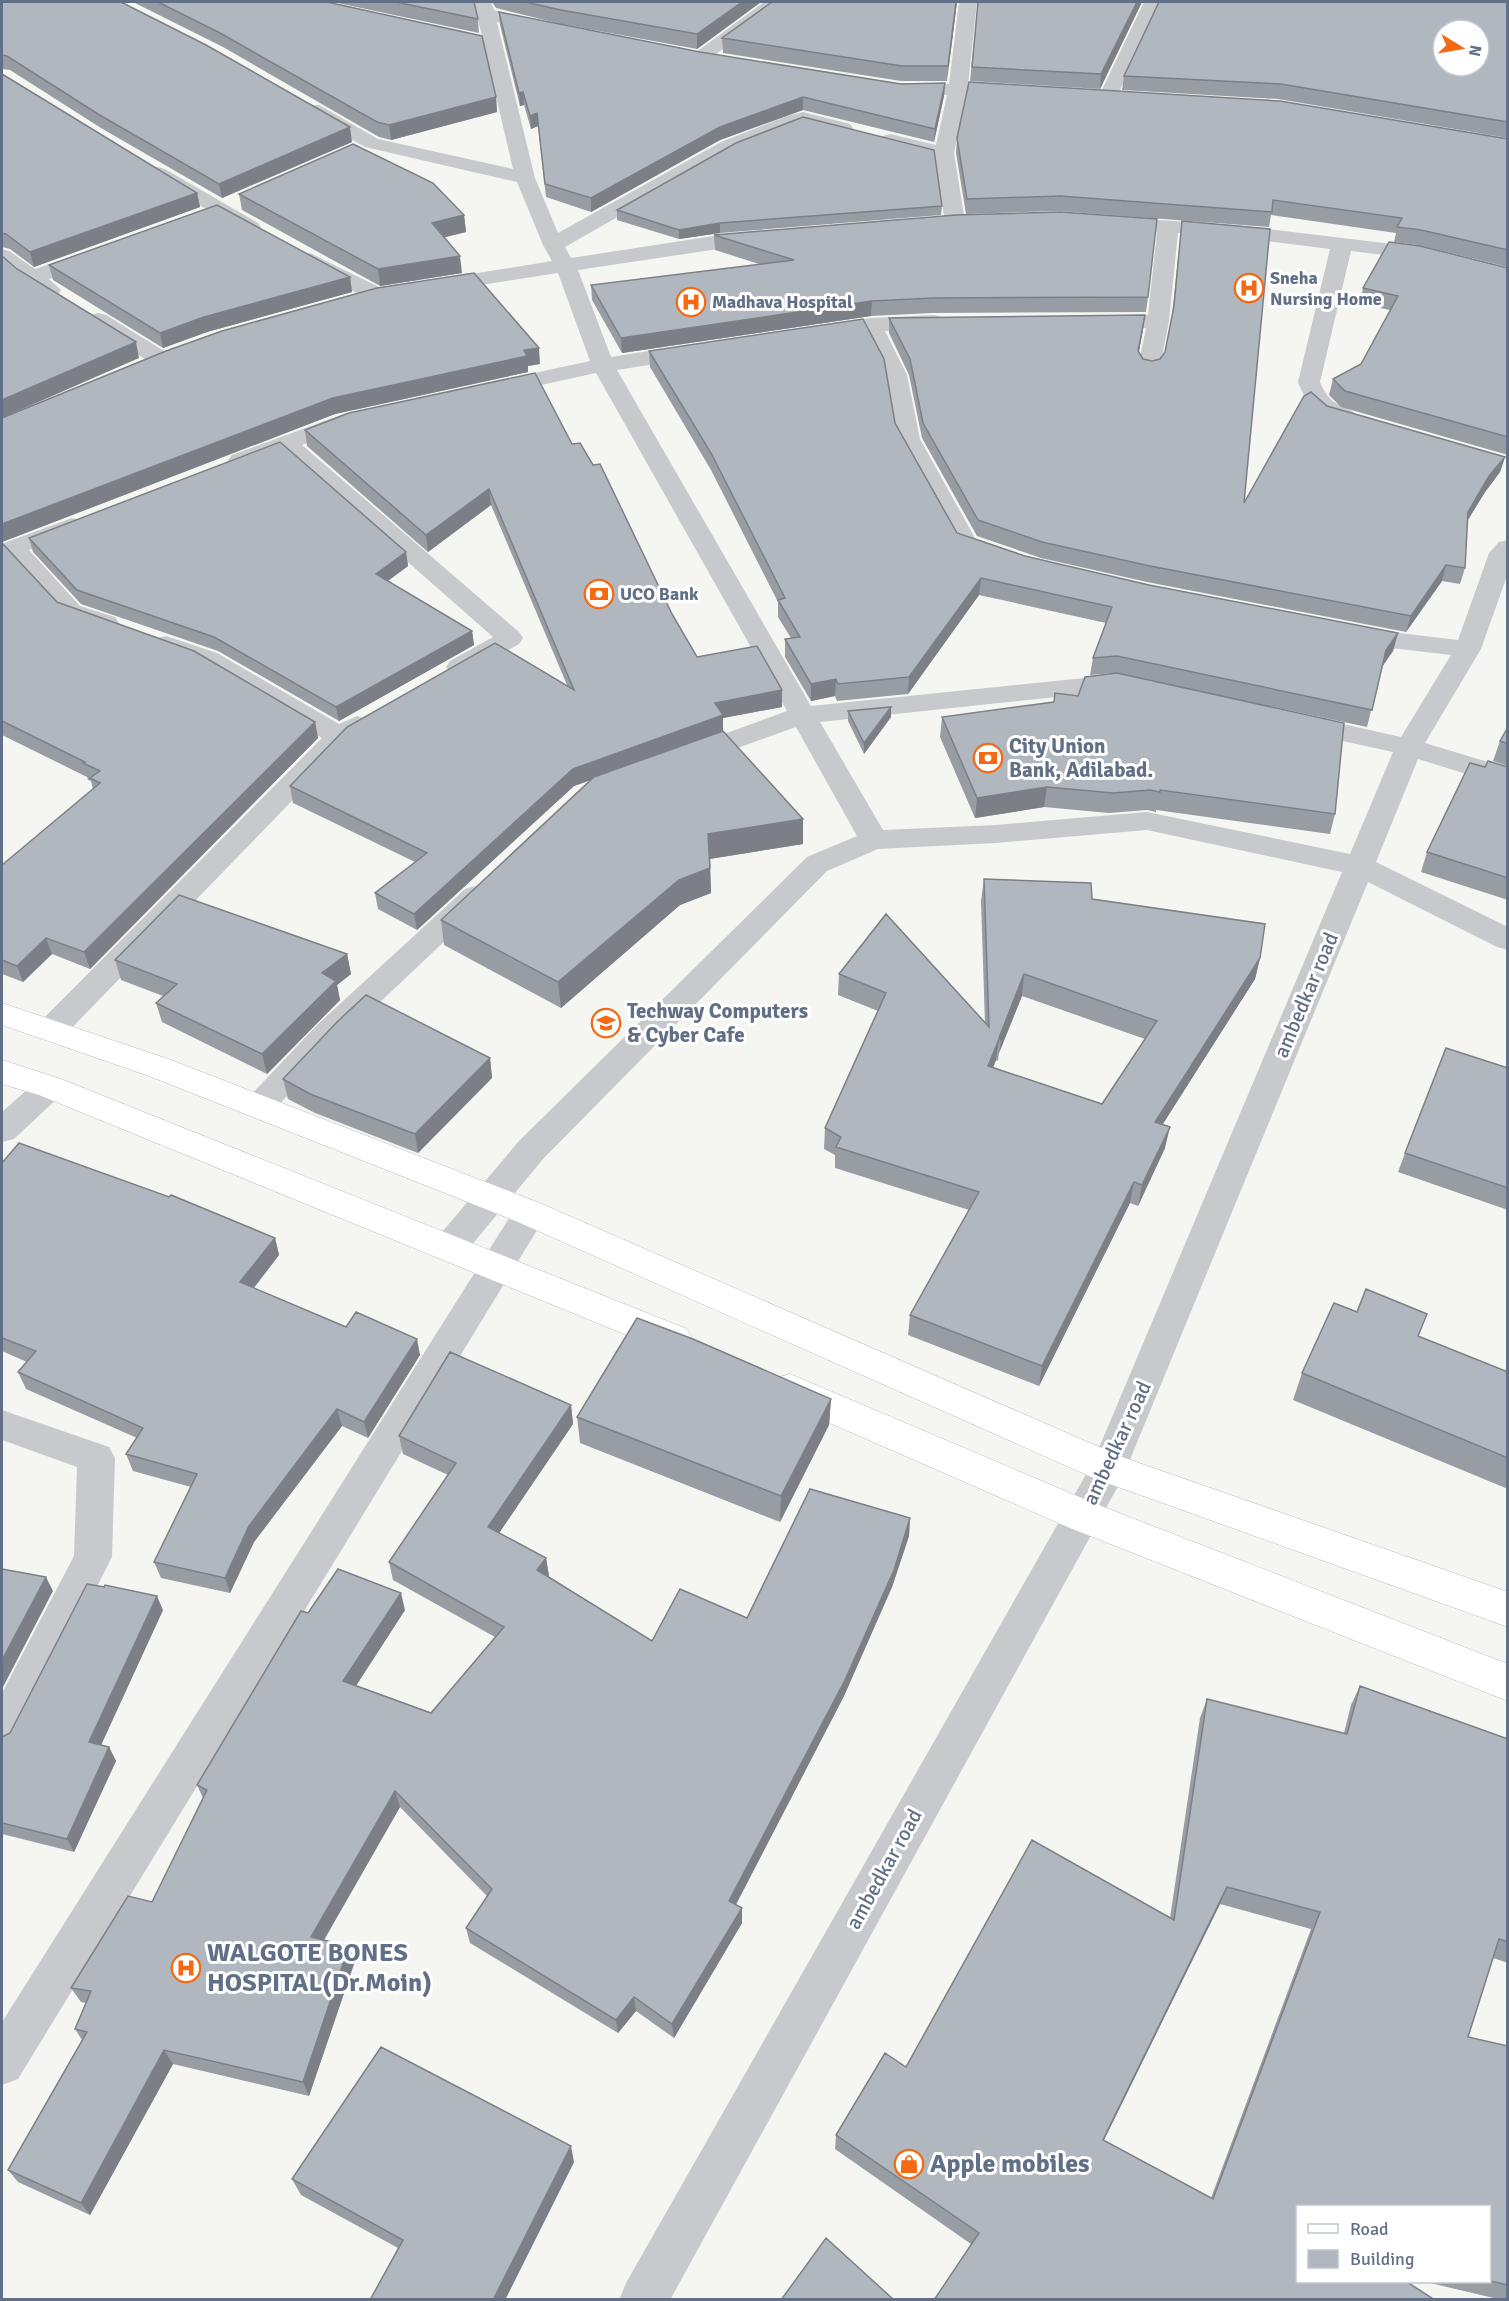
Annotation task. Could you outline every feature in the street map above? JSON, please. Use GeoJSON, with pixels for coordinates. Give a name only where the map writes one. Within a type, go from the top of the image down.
{"type":"FeatureCollection","features":[{"type":"Feature","properties":{"kind":"main road"},"geometry":{"type":"LineString","coordinates":[[2,1014],[160,1068],[489,1199],[530,1213],[1109,1468],[1508,1610]]}},
{"type":"Feature","properties":{"kind":"main road"},"geometry":{"type":"LineString","coordinates":[[2,1072],[50,1087],[701,1350]]}},
{"type":"Feature","properties":{"kind":"main road"},"geometry":{"type":"LineString","coordinates":[[755,1374],[1083,1516],[1508,1683]]}},
{"type":"Feature","properties":{"kind":"street"},"geometry":{"type":"LineString","coordinates":[[701,57],[775,2]]}},
{"type":"Feature","properties":{"kind":"street"},"geometry":{"type":"LineString","coordinates":[[956,222],[944,153],[958,88],[968,2]]}},
{"type":"Feature","properties":{"kind":"street"},"geometry":{"type":"LineString","coordinates":[[1108,96],[1153,2]]}},
{"type":"Feature","properties":{"kind":"street"},"geometry":{"type":"LineString","coordinates":[[561,31],[484,8],[482,42],[525,178],[553,245],[566,267],[603,365],[874,840]]}},
{"type":"Feature","properties":{"kind":"street"},"geometry":{"type":"LineString","coordinates":[[678,53],[725,61]]}},
{"type":"Feature","properties":{"kind":"street"},"geometry":{"type":"LineString","coordinates":[[878,85],[901,89],[958,88],[1028,92]]}},
{"type":"Feature","properties":{"kind":"street"},"geometry":{"type":"LineString","coordinates":[[1085,95],[1131,97]]}},
{"type":"Feature","properties":{"kind":"street"},"geometry":{"type":"LineString","coordinates":[[294,98],[372,143],[525,178]]}},
{"type":"Feature","properties":{"kind":"street"},"geometry":{"type":"LineString","coordinates":[[553,245],[728,146],[794,120],[804,118],[944,153]]}},
{"type":"Feature","properties":{"kind":"street"},"geometry":{"type":"LineString","coordinates":[[350,153],[372,143]]}},
{"type":"Feature","properties":{"kind":"street"},"geometry":{"type":"LineString","coordinates":[[141,163],[271,238]]}},
{"type":"Feature","properties":{"kind":"street"},"geometry":{"type":"LineString","coordinates":[[196,218],[240,200]]}},
{"type":"Feature","properties":{"kind":"street"},"geometry":{"type":"LineString","coordinates":[[1091,221],[1235,231],[1418,254],[1508,276]]}},
{"type":"Feature","properties":{"kind":"street"},"geometry":{"type":"LineString","coordinates":[[933,224],[978,222]]}},
{"type":"Feature","properties":{"kind":"street"},"geometry":{"type":"LineString","coordinates":[[1149,367],[1158,321],[1168,227]]}},
{"type":"Feature","properties":{"kind":"street"},"geometry":{"type":"LineString","coordinates":[[354,301],[377,295],[720,241],[779,236]]}},
{"type":"Feature","properties":{"kind":"street"},"geometry":{"type":"LineString","coordinates":[[1342,244],[1309,382],[1314,397],[1332,414],[1365,423]]}},
{"type":"Feature","properties":{"kind":"street"},"geometry":{"type":"LineString","coordinates":[[292,249],[377,295]]}},
{"type":"Feature","properties":{"kind":"street"},"geometry":{"type":"LineString","coordinates":[[31,279],[108,250]]}},
{"type":"Feature","properties":{"kind":"street"},"geometry":{"type":"LineString","coordinates":[[2,255],[31,279],[76,306],[150,364],[183,351]]}},
{"type":"Feature","properties":{"kind":"street"},"geometry":{"type":"LineString","coordinates":[[1075,322],[1158,321]]}},
{"type":"Feature","properties":{"kind":"street"},"geometry":{"type":"LineString","coordinates":[[801,335],[871,325],[956,322]]}},
{"type":"Feature","properties":{"kind":"street"},"geometry":{"type":"LineString","coordinates":[[871,325],[896,375],[908,439],[965,543],[1021,562]]}},
{"type":"Feature","properties":{"kind":"street"},"geometry":{"type":"LineString","coordinates":[[479,392],[603,365],[719,348]]}},
{"type":"Feature","properties":{"kind":"street"},"geometry":{"type":"LineString","coordinates":[[220,468],[344,421],[367,416]]}},
{"type":"Feature","properties":{"kind":"street"},"geometry":{"type":"LineString","coordinates":[[285,442],[510,638],[437,680]]}},
{"type":"Feature","properties":{"kind":"street"},"geometry":{"type":"LineString","coordinates":[[89,519],[13,548],[71,611],[208,659],[339,736]]}},
{"type":"Feature","properties":{"kind":"street","name":"ambedkar road"},"geometry":{"type":"LineString","coordinates":[[643,2300],[1109,1468],[1409,747],[1468,649],[1506,551]]}},
{"type":"Feature","properties":{"kind":"street"},"geometry":{"type":"LineString","coordinates":[[1333,629],[1391,640],[1468,649]]}},
{"type":"Feature","properties":{"kind":"street"},"geometry":{"type":"LineString","coordinates":[[661,766],[802,716],[1114,683],[1148,691]]}},
{"type":"Feature","properties":{"kind":"street"},"geometry":{"type":"LineString","coordinates":[[51,1030],[339,736],[378,713]]}},
{"type":"Feature","properties":{"kind":"street"},"geometry":{"type":"LineString","coordinates":[[1273,718],[1409,747],[1508,778]]}},
{"type":"Feature","properties":{"kind":"street"},"geometry":{"type":"LineString","coordinates":[[448,1248],[531,1150],[817,864],[874,840],[996,834],[1147,821],[1360,866],[1508,940]]}},
{"type":"Feature","properties":{"kind":"street"},"geometry":{"type":"LineString","coordinates":[[259,1106],[329,1032],[491,881]]}},
{"type":"Feature","properties":{"kind":"street"},"geometry":{"type":"LineString","coordinates":[[2,1130],[50,1087]]}},
{"type":"Feature","properties":{"kind":"street"},"geometry":{"type":"LineString","coordinates":[[2,2059],[530,1213]]}},
{"type":"Feature","properties":{"kind":"street"},"geometry":{"type":"LineString","coordinates":[[2,1425],[96,1458],[93,1557],[2,1733]]}},
{"type":"Feature","properties":{"kind":"building"},"geometry":{"type":"Polygon","coordinates":[[[2,2],[121,2],[206,45],[350,127],[219,184],[2,55],[2,2]]]}},
{"type":"Feature","properties":{"kind":"building"},"geometry":{"type":"Polygon","coordinates":[[[158,2],[327,2],[482,36],[496,97],[389,125],[377,122],[220,33],[158,2]]]}},
{"type":"Feature","properties":{"kind":"building"},"geometry":{"type":"Polygon","coordinates":[[[396,2],[474,2],[478,19],[396,2]]]}},
{"type":"Feature","properties":{"kind":"building"},"geometry":{"type":"Polygon","coordinates":[[[525,2],[742,2],[697,34],[525,2]]]}},
{"type":"Feature","properties":{"kind":"building"},"geometry":{"type":"Polygon","coordinates":[[[772,2],[956,2],[948,66],[902,66],[722,38],[772,2]]]}},
{"type":"Feature","properties":{"kind":"building"},"geometry":{"type":"Polygon","coordinates":[[[978,2],[1137,2],[1101,74],[972,67],[978,2]]]}},
{"type":"Feature","properties":{"kind":"building"},"geometry":{"type":"Polygon","coordinates":[[[1159,2],[1508,2],[1508,122],[1281,84],[1124,76],[1159,2]]]}},
{"type":"Feature","properties":{"kind":"building"},"geometry":{"type":"Polygon","coordinates":[[[499,12],[700,52],[901,84],[945,83],[935,129],[803,97],[720,127],[591,198],[545,184],[537,113],[530,116],[523,92],[519,93],[499,12]]]}},
{"type":"Feature","properties":{"kind":"building"},"geometry":{"type":"Polygon","coordinates":[[[2,74],[197,193],[30,252],[2,233],[2,74]]]}},
{"type":"Feature","properties":{"kind":"building"},"geometry":{"type":"Polygon","coordinates":[[[969,82],[1280,101],[1508,139],[1508,250],[1421,230],[1397,227],[1402,218],[1273,200],[1272,212],[1060,196],[967,199],[957,138],[969,82]]]}},
{"type":"Feature","properties":{"kind":"building"},"geometry":{"type":"Polygon","coordinates":[[[803,117],[934,150],[942,206],[720,223],[679,230],[617,210],[736,143],[803,117]]]}},
{"type":"Feature","properties":{"kind":"building"},"geometry":{"type":"Polygon","coordinates":[[[353,144],[433,183],[464,215],[432,223],[460,256],[378,269],[239,194],[353,144]]]}},
{"type":"Feature","properties":{"kind":"building"},"geometry":{"type":"Polygon","coordinates":[[[217,205],[350,277],[204,317],[160,333],[49,265],[217,205]]]}},
{"type":"Feature","properties":{"kind":"building"},"geometry":{"type":"Polygon","coordinates":[[[1060,212],[1157,219],[1148,297],[933,298],[872,301],[621,338],[591,285],[794,260],[714,235],[956,215],[1060,212]]]}},
{"type":"Feature","properties":{"kind":"building"},"geometry":{"type":"Polygon","coordinates":[[[1182,221],[1270,229],[1244,503],[1304,396],[1311,392],[1327,406],[1505,457],[1489,476],[1468,512],[1465,568],[1446,565],[1411,616],[1150,566],[1042,542],[978,520],[923,423],[910,359],[889,318],[1145,315],[1138,351],[1143,359],[1152,361],[1160,359],[1165,352],[1174,306],[1182,221]]]}},
{"type":"Feature","properties":{"kind":"building"},"geometry":{"type":"Polygon","coordinates":[[[1389,242],[1420,246],[1508,268],[1508,437],[1345,391],[1333,379],[1361,364],[1398,296],[1363,288],[1389,242]]]}},
{"type":"Feature","properties":{"kind":"building"},"geometry":{"type":"Polygon","coordinates":[[[2,256],[17,269],[136,342],[2,400],[2,256]]]}},
{"type":"Feature","properties":{"kind":"building"},"geometry":{"type":"Polygon","coordinates":[[[474,273],[539,348],[524,350],[527,356],[333,398],[2,524],[2,418],[166,351],[222,331],[377,288],[474,273]]]}},
{"type":"Feature","properties":{"kind":"building"},"geometry":{"type":"Polygon","coordinates":[[[863,319],[884,359],[895,423],[957,533],[1025,556],[1149,585],[1398,633],[1386,650],[1372,710],[1117,656],[1093,658],[1112,607],[981,578],[909,677],[838,684],[836,679],[811,684],[785,639],[800,637],[778,600],[785,598],[711,453],[649,351],[863,319]]]}},
{"type":"Feature","properties":{"kind":"building"},"geometry":{"type":"Polygon","coordinates":[[[535,373],[572,444],[580,443],[593,465],[600,464],[672,614],[697,657],[757,646],[782,690],[715,703],[723,715],[573,769],[414,914],[375,893],[427,853],[290,786],[347,727],[495,643],[574,690],[489,489],[426,535],[305,430],[349,413],[535,373]]]}},
{"type":"Feature","properties":{"kind":"building"},"geometry":{"type":"Polygon","coordinates":[[[280,442],[406,552],[376,574],[472,631],[336,707],[214,637],[77,590],[29,538],[280,442]]]}},
{"type":"Feature","properties":{"kind":"building"},"geometry":{"type":"Polygon","coordinates":[[[2,543],[57,602],[194,651],[315,722],[84,952],[46,938],[17,966],[2,960],[2,865],[100,783],[90,778],[100,771],[2,721],[2,543]]]}},
{"type":"Feature","properties":{"kind":"building"},"geometry":{"type":"Polygon","coordinates":[[[1117,673],[1344,723],[1335,814],[1160,790],[1160,792],[1150,790],[1113,793],[1047,787],[977,798],[942,717],[1054,702],[1055,693],[1078,696],[1085,677],[1117,673]]]}},
{"type":"Feature","properties":{"kind":"building"},"geometry":{"type":"Polygon","coordinates":[[[891,707],[864,743],[848,711],[891,707]]]}},
{"type":"Feature","properties":{"kind":"building"},"geometry":{"type":"Polygon","coordinates":[[[1508,727],[1508,744],[1500,741],[1508,727]]]}},
{"type":"Feature","properties":{"kind":"building"},"geometry":{"type":"Polygon","coordinates":[[[723,731],[803,819],[708,834],[710,868],[679,880],[558,982],[441,920],[594,777],[723,731]]]}},
{"type":"Feature","properties":{"kind":"building"},"geometry":{"type":"Polygon","coordinates":[[[1488,761],[1508,767],[1508,878],[1427,852],[1470,763],[1485,767],[1488,761]]]}},
{"type":"Feature","properties":{"kind":"building"},"geometry":{"type":"Polygon","coordinates":[[[984,879],[1091,883],[1092,899],[1265,924],[1260,958],[1155,1122],[1170,1127],[1142,1185],[1134,1182],[1042,1366],[910,1315],[979,1192],[836,1147],[841,1137],[825,1128],[886,993],[839,974],[886,914],[989,1027],[984,879]],[[1024,974],[999,1038],[1001,1040],[999,1039],[988,1066],[1102,1104],[1157,1021],[1024,974]]]}},
{"type":"Feature","properties":{"kind":"building"},"geometry":{"type":"Polygon","coordinates":[[[179,895],[347,954],[322,973],[336,981],[262,1054],[156,1003],[177,984],[115,960],[179,895]]]}},
{"type":"Feature","properties":{"kind":"building"},"geometry":{"type":"Polygon","coordinates":[[[366,995],[490,1058],[415,1134],[310,1094],[283,1079],[366,995]]]}},
{"type":"Feature","properties":{"kind":"building"},"geometry":{"type":"Polygon","coordinates":[[[1446,1048],[1508,1068],[1508,1188],[1405,1153],[1446,1048]]]}},
{"type":"Feature","properties":{"kind":"building"},"geometry":{"type":"Polygon","coordinates":[[[19,1143],[169,1197],[171,1195],[275,1238],[240,1282],[346,1327],[356,1312],[417,1339],[364,1422],[337,1409],[249,1526],[225,1578],[154,1562],[197,1474],[126,1454],[143,1428],[18,1372],[36,1351],[2,1338],[2,1163],[19,1143]]]}},
{"type":"Feature","properties":{"kind":"building"},"geometry":{"type":"Polygon","coordinates":[[[1366,1289],[1427,1314],[1418,1336],[1508,1372],[1508,1458],[1302,1373],[1334,1303],[1357,1312],[1366,1289]]]}},
{"type":"Feature","properties":{"kind":"building"},"geometry":{"type":"Polygon","coordinates":[[[637,1318],[693,1339],[831,1399],[781,1496],[577,1417],[637,1318]]]}},
{"type":"Feature","properties":{"kind":"building"},"geometry":{"type":"Polygon","coordinates":[[[450,1352],[571,1405],[488,1527],[546,1558],[537,1570],[652,1641],[680,1589],[747,1618],[810,1489],[910,1518],[894,1570],[845,1680],[729,1901],[742,1908],[672,2024],[634,1997],[616,2020],[466,1928],[492,1889],[395,1791],[311,1937],[349,1946],[303,2082],[164,2050],[81,2203],[8,2170],[87,2032],[75,2029],[91,1991],[71,1988],[128,1896],[152,1902],[207,1790],[197,1785],[301,1611],[308,1613],[338,1569],[401,1593],[343,1681],[431,1713],[504,1627],[389,1562],[456,1463],[399,1436],[450,1352]]]}},
{"type":"Feature","properties":{"kind":"building"},"geometry":{"type":"Polygon","coordinates":[[[2,1569],[46,1577],[2,1660],[2,1569]]]}},
{"type":"Feature","properties":{"kind":"building"},"geometry":{"type":"Polygon","coordinates":[[[87,1584],[104,1587],[105,1585],[157,1596],[89,1742],[109,1747],[67,1839],[2,1823],[2,1737],[10,1733],[87,1584]]]}},
{"type":"Feature","properties":{"kind":"building"},"geometry":{"type":"Polygon","coordinates":[[[1360,1686],[1508,1739],[1508,1942],[1499,1939],[1468,2037],[1508,2046],[1508,2285],[1491,2281],[1491,2205],[1296,2205],[1296,2283],[1409,2283],[1435,2300],[934,2300],[979,2233],[836,2135],[885,2053],[906,2067],[1032,1840],[1174,1920],[1207,1699],[1347,1734],[1360,1686]],[[1227,1887],[1103,2140],[1213,2199],[1320,1912],[1227,1887]]]}},
{"type":"Feature","properties":{"kind":"building"},"geometry":{"type":"Polygon","coordinates":[[[381,2047],[571,2146],[493,2300],[370,2300],[403,2240],[292,2179],[381,2047]]]}},
{"type":"Feature","properties":{"kind":"building"},"geometry":{"type":"Polygon","coordinates":[[[826,2238],[894,2300],[781,2300],[826,2238]]]}},
{"type":"Feature","properties":{"kind":"place","name":"Sneha Nursing Home"},"geometry":{"type":"Point","coordinates":[1249,288]}},
{"type":"Feature","properties":{"kind":"place","name":"Madhava Hospital"},"geometry":{"type":"Point","coordinates":[691,302]}},
{"type":"Feature","properties":{"kind":"place","name":"UCO Bank"},"geometry":{"type":"Point","coordinates":[599,594]}},
{"type":"Feature","properties":{"kind":"place","name":"City Union Bank, Adilabad."},"geometry":{"type":"Point","coordinates":[988,758]}},
{"type":"Feature","properties":{"kind":"place","name":"Techway Computers & Cyber Cafe"},"geometry":{"type":"Point","coordinates":[606,1023]}},
{"type":"Feature","properties":{"kind":"place","name":"WALGOTE BONES HOSPITAL(Dr.Moin)"},"geometry":{"type":"Point","coordinates":[186,1968]}},
{"type":"Feature","properties":{"kind":"place","name":"Apple mobiles"},"geometry":{"type":"Point","coordinates":[909,2164]}}]}
